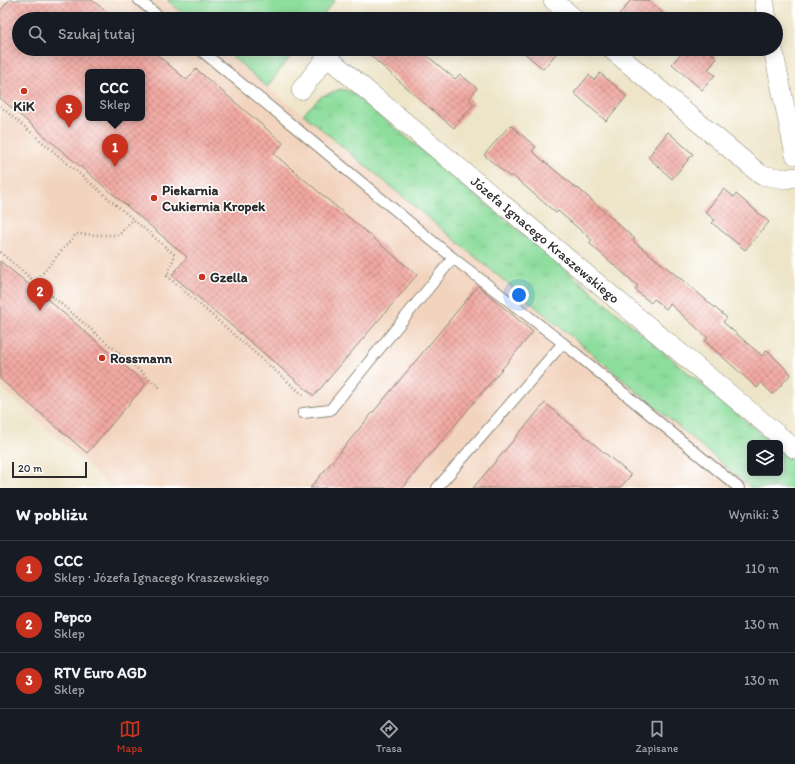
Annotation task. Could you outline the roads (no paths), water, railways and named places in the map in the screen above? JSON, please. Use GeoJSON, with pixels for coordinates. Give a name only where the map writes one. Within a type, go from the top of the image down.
{"type":"FeatureCollection","features":[{"type":"Feature","properties":{"kind":"street"},"geometry":{"type":"LineString","coordinates":[[553,0],[567,12]]}},
{"type":"Feature","properties":{"kind":"street"},"geometry":{"type":"LineString","coordinates":[[764,0],[767,12]]}},
{"type":"Feature","properties":{"kind":"street"},"geometry":{"type":"LineString","coordinates":[[619,56],[760,175],[786,179],[795,177]]}},
{"type":"Feature","properties":{"kind":"street"},"geometry":{"type":"LineString","coordinates":[[774,56],[795,155]]}},
{"type":"Feature","properties":{"kind":"street","name":"Józefa Ignacego Kraszewskiego"},"geometry":{"type":"LineString","coordinates":[[301,90],[327,57],[795,449]]}},
{"type":"Feature","properties":{"kind":"lane"},"geometry":{"type":"LineString","coordinates":[[139,0],[154,12]]}},
{"type":"Feature","properties":{"kind":"lane"},"geometry":{"type":"LineString","coordinates":[[208,56],[453,258],[563,342],[739,488]]}},
{"type":"Feature","properties":{"kind":"lane"},"geometry":{"type":"LineString","coordinates":[[303,413],[330,410],[453,258]]}},
{"type":"Feature","properties":{"kind":"lane"},"geometry":{"type":"LineString","coordinates":[[437,488],[563,342]]}},
{"type":"Feature","properties":{"kind":"place","name":"KiK"},"geometry":{"type":"Point","coordinates":[24,91]}},
{"type":"Feature","properties":{"kind":"place","name":"RTV Euro AGD"},"geometry":{"type":"Point","coordinates":[69,128]}},
{"type":"Feature","properties":{"kind":"place","name":"CCC"},"geometry":{"type":"Point","coordinates":[115,167]}},
{"type":"Feature","properties":{"kind":"place","name":"Piekarnia Cukiernia Kropek"},"geometry":{"type":"Point","coordinates":[154,198]}},
{"type":"Feature","properties":{"kind":"place","name":"Gzella"},"geometry":{"type":"Point","coordinates":[202,277]}},
{"type":"Feature","properties":{"kind":"place","name":"Pepco"},"geometry":{"type":"Point","coordinates":[40,311]}},
{"type":"Feature","properties":{"kind":"place","name":"Rossmann"},"geometry":{"type":"Point","coordinates":[102,358]}}]}
